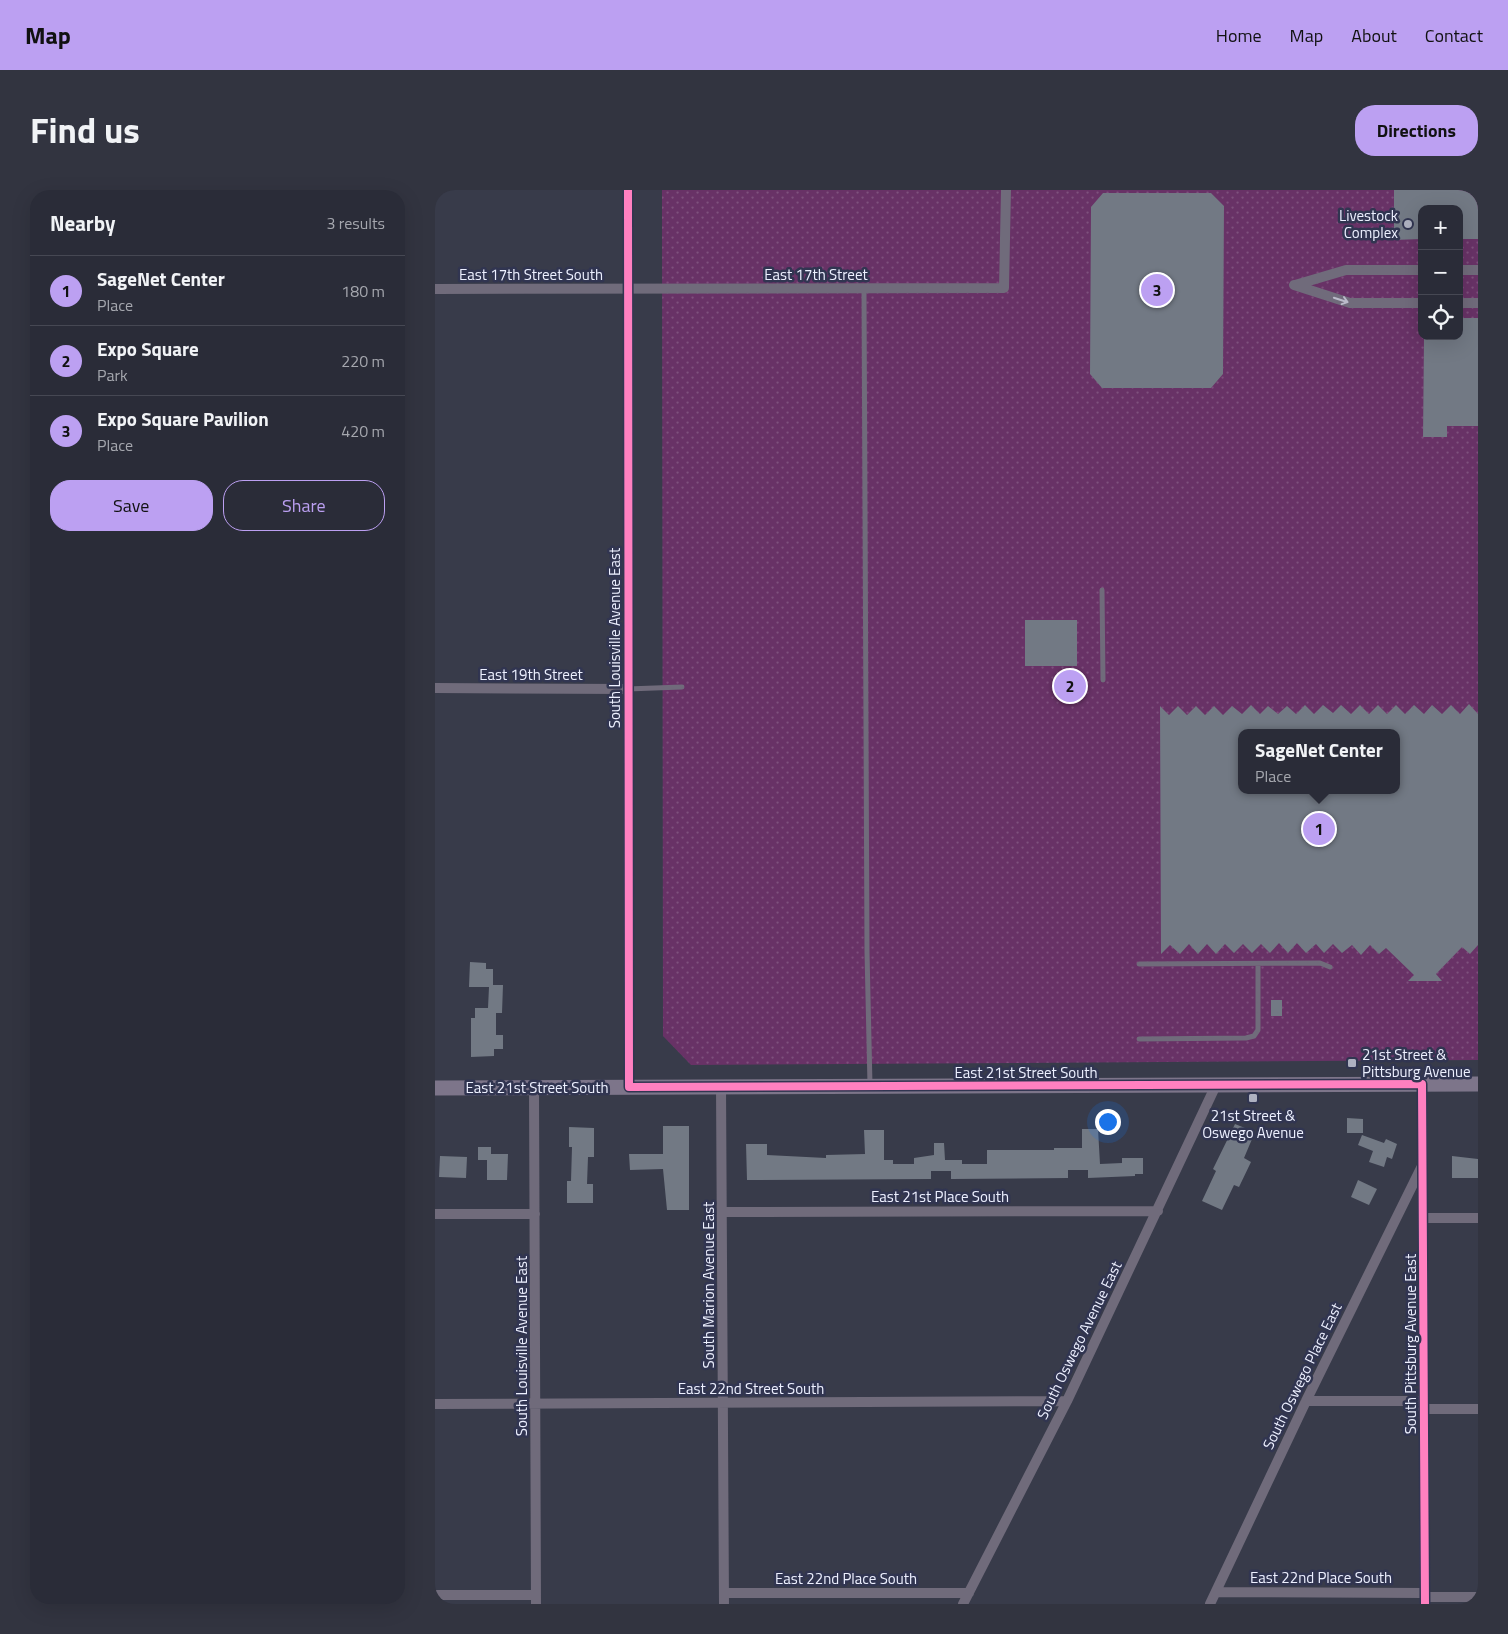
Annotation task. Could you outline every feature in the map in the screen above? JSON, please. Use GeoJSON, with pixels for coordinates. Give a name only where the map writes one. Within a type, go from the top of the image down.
{"type":"FeatureCollection","features":[{"type":"Feature","properties":{"kind":"main road","name":"East 21st Street South"},"geometry":{"type":"LineString","coordinates":[[435,1088],[1478,1084]]}},
{"type":"Feature","properties":{"kind":"street","name":"South Louisville Avenue East"},"geometry":{"type":"LineString","coordinates":[[627,190],[629,1087]]}},
{"type":"Feature","properties":{"kind":"street","name":"East 17th Street"},"geometry":{"type":"LineString","coordinates":[[628,289],[1005,288],[1006,190]]}},
{"type":"Feature","properties":{"kind":"street"},"geometry":{"type":"LineString","coordinates":[[1418,270],[1346,270],[1294,286],[1350,303],[1418,303]]}},
{"type":"Feature","properties":{"kind":"street"},"geometry":{"type":"LineString","coordinates":[[1463,270],[1478,270]]}},
{"type":"Feature","properties":{"kind":"street","name":"East 17th Street South"},"geometry":{"type":"LineString","coordinates":[[435,289],[628,289]]}},
{"type":"Feature","properties":{"kind":"street"},"geometry":{"type":"LineString","coordinates":[[1463,303],[1478,304]]}},
{"type":"Feature","properties":{"kind":"street","name":"East 19th Street"},"geometry":{"type":"LineString","coordinates":[[435,688],[627,689]]}},
{"type":"Feature","properties":{"kind":"street","name":"South Pittsburg Avenue East"},"geometry":{"type":"LineString","coordinates":[[1422,1084],[1424,1163],[1423,1405],[1425,1598]]}},
{"type":"Feature","properties":{"kind":"street","name":"South Oswego Avenue East"},"geometry":{"type":"LineString","coordinates":[[963,1604],[1067,1402],[1216,1085]]}},
{"type":"Feature","properties":{"kind":"street","name":"South Marion Avenue East"},"geometry":{"type":"LineString","coordinates":[[721,1086],[724,1604]]}},
{"type":"Feature","properties":{"kind":"street","name":"South Louisville Avenue East"},"geometry":{"type":"LineString","coordinates":[[534,1088],[536,1599]]}},
{"type":"Feature","properties":{"kind":"street","name":"South Oswego Place East"},"geometry":{"type":"LineString","coordinates":[[1210,1604],[1306,1402],[1424,1163]]}},
{"type":"Feature","properties":{"kind":"street","name":"East 21st Place South"},"geometry":{"type":"LineString","coordinates":[[723,1212],[1158,1211]]}},
{"type":"Feature","properties":{"kind":"street"},"geometry":{"type":"LineString","coordinates":[[435,1214],[535,1214]]}},
{"type":"Feature","properties":{"kind":"street"},"geometry":{"type":"LineString","coordinates":[[1423,1218],[1478,1218]]}},
{"type":"Feature","properties":{"kind":"street","name":"East 22nd Street South"},"geometry":{"type":"LineString","coordinates":[[435,1404],[1067,1402]]}},
{"type":"Feature","properties":{"kind":"street"},"geometry":{"type":"LineString","coordinates":[[1306,1402],[1423,1405],[1478,1409]]}},
{"type":"Feature","properties":{"kind":"street","name":"East 22nd Place South"},"geometry":{"type":"LineString","coordinates":[[1217,1592],[1425,1598],[1478,1597]]}},
{"type":"Feature","properties":{"kind":"street","name":"East 22nd Place South"},"geometry":{"type":"LineString","coordinates":[[724,1593],[969,1593]]}},
{"type":"Feature","properties":{"kind":"street"},"geometry":{"type":"LineString","coordinates":[[435,1595],[536,1599]]}},
{"type":"Feature","properties":{"kind":"lane"},"geometry":{"type":"LineString","coordinates":[[864,288],[867,952],[870,1086]]}},
{"type":"Feature","properties":{"kind":"lane"},"geometry":{"type":"LineString","coordinates":[[1102,590],[1103,680]]}},
{"type":"Feature","properties":{"kind":"lane"},"geometry":{"type":"LineString","coordinates":[[627,689],[682,687]]}},
{"type":"Feature","properties":{"kind":"lane"},"geometry":{"type":"LineString","coordinates":[[1139,964],[1320,964],[1329,967]]}},
{"type":"Feature","properties":{"kind":"lane"},"geometry":{"type":"LineString","coordinates":[[1139,1039],[1246,1038],[1254,1036],[1257,1030],[1257,964]]}},
{"type":"Feature","properties":{"kind":"shaded area"},"geometry":{"type":"Polygon","coordinates":[[[662,190],[1478,190],[1478,1060],[691,1065],[663,1036],[662,190]]]}},
{"type":"Feature","properties":{"kind":"building","name":"Livestock Complex"},"geometry":{"type":"Polygon","coordinates":[[[1394,190],[1478,190],[1478,239],[1463,239],[1463,205],[1418,205],[1418,239],[1394,240],[1394,190]]]}},
{"type":"Feature","properties":{"kind":"building"},"geometry":{"type":"Polygon","coordinates":[[[1103,193],[1211,193],[1224,206],[1223,374],[1211,388],[1102,388],[1090,374],[1091,207],[1103,193]]]}},
{"type":"Feature","properties":{"kind":"building"},"geometry":{"type":"Polygon","coordinates":[[[1463,318],[1478,318],[1478,426],[1447,426],[1447,437],[1423,437],[1424,340],[1463,340],[1463,318]]]}},
{"type":"Feature","properties":{"kind":"building"},"geometry":{"type":"Polygon","coordinates":[[[1025,620],[1077,620],[1077,666],[1025,666],[1025,620]]]}},
{"type":"Feature","properties":{"kind":"building"},"geometry":{"type":"Polygon","coordinates":[[[1469,704],[1478,714],[1478,945],[1470,954],[1462,947],[1436,974],[1442,981],[1408,981],[1414,975],[1386,948],[1379,954],[1370,945],[1361,955],[1352,945],[1342,953],[1333,944],[1324,953],[1316,944],[1306,953],[1297,943],[1288,953],[1279,943],[1270,953],[1261,944],[1252,953],[1243,944],[1234,953],[1225,944],[1216,954],[1207,944],[1198,954],[1189,944],[1180,954],[1170,945],[1161,954],[1160,706],[1169,715],[1178,706],[1187,715],[1196,706],[1205,715],[1214,706],[1223,715],[1232,706],[1242,714],[1251,705],[1260,714],[1268,706],[1278,714],[1287,706],[1296,714],[1305,705],[1314,714],[1323,705],[1333,713],[1341,705],[1351,714],[1360,705],[1369,714],[1378,705],[1387,714],[1396,705],[1405,714],[1414,705],[1424,714],[1432,705],[1442,714],[1451,705],[1460,714],[1469,704]]]}},
{"type":"Feature","properties":{"kind":"building"},"geometry":{"type":"Polygon","coordinates":[[[470,962],[486,963],[486,969],[493,969],[493,985],[503,985],[502,1013],[496,1013],[496,1035],[503,1035],[503,1049],[494,1049],[494,1056],[471,1057],[471,1018],[475,1018],[475,1008],[488,1008],[489,987],[469,987],[470,962]]]}},
{"type":"Feature","properties":{"kind":"building"},"geometry":{"type":"Polygon","coordinates":[[[1271,1000],[1282,1000],[1282,1016],[1271,1016],[1271,1000]]]}},
{"type":"Feature","properties":{"kind":"building"},"geometry":{"type":"Polygon","coordinates":[[[1347,1118],[1363,1119],[1363,1133],[1347,1133],[1347,1118]]]}},
{"type":"Feature","properties":{"kind":"building"},"geometry":{"type":"Polygon","coordinates":[[[1235,1124],[1255,1132],[1244,1158],[1251,1162],[1239,1187],[1234,1185],[1222,1210],[1202,1201],[1216,1171],[1213,1169],[1235,1124]]]}},
{"type":"Feature","properties":{"kind":"building"},"geometry":{"type":"Polygon","coordinates":[[[663,1126],[689,1126],[689,1210],[667,1210],[663,1169],[630,1170],[629,1154],[663,1154],[663,1126]]]}},
{"type":"Feature","properties":{"kind":"building"},"geometry":{"type":"Polygon","coordinates":[[[569,1127],[594,1128],[594,1157],[588,1157],[587,1184],[593,1184],[593,1203],[567,1203],[567,1181],[571,1181],[572,1147],[569,1147],[569,1127]]]}},
{"type":"Feature","properties":{"kind":"building"},"geometry":{"type":"Polygon","coordinates":[[[1082,1129],[1098,1129],[1100,1164],[1122,1163],[1122,1158],[1143,1158],[1143,1174],[1088,1178],[1088,1170],[1068,1170],[1068,1178],[951,1179],[951,1171],[931,1171],[931,1179],[747,1180],[746,1144],[767,1144],[767,1155],[826,1158],[826,1155],[865,1154],[864,1130],[884,1130],[884,1160],[893,1160],[893,1164],[914,1164],[914,1158],[934,1155],[934,1143],[944,1143],[945,1160],[962,1160],[962,1164],[987,1164],[987,1150],[1082,1148],[1082,1129]]]}},
{"type":"Feature","properties":{"kind":"building"},"geometry":{"type":"Polygon","coordinates":[[[1362,1135],[1384,1143],[1386,1139],[1397,1144],[1392,1159],[1387,1157],[1384,1167],[1369,1162],[1373,1151],[1358,1145],[1362,1135]]]}},
{"type":"Feature","properties":{"kind":"building"},"geometry":{"type":"Polygon","coordinates":[[[478,1147],[491,1147],[491,1154],[508,1154],[507,1180],[487,1180],[487,1160],[478,1160],[478,1147]]]}},
{"type":"Feature","properties":{"kind":"building"},"geometry":{"type":"Polygon","coordinates":[[[440,1156],[467,1157],[466,1178],[439,1177],[440,1156]]]}},
{"type":"Feature","properties":{"kind":"building"},"geometry":{"type":"Polygon","coordinates":[[[1452,1156],[1478,1159],[1478,1178],[1452,1178],[1452,1156]]]}},
{"type":"Feature","properties":{"kind":"building"},"geometry":{"type":"Polygon","coordinates":[[[1358,1180],[1377,1189],[1369,1205],[1351,1197],[1358,1180]]]}},
{"type":"Feature","properties":{"kind":"cycle path"},"geometry":{"type":"LineString","coordinates":[[628,190],[629,1087],[1422,1084],[1425,1604]]}},
{"type":"Feature","properties":{"kind":"place","name":"Livestock Complex"},"geometry":{"type":"Point","coordinates":[1408,224]}},
{"type":"Feature","properties":{"kind":"place","name":"Expo Square Pavilion"},"geometry":{"type":"Point","coordinates":[1157,290]}},
{"type":"Feature","properties":{"kind":"place","name":"Expo Square"},"geometry":{"type":"Point","coordinates":[1070,686]}},
{"type":"Feature","properties":{"kind":"place","name":"SageNet Center"},"geometry":{"type":"Point","coordinates":[1319,829]}},
{"type":"Feature","properties":{"kind":"place","name":"21st Street & Pittsburg Avenue"},"geometry":{"type":"Point","coordinates":[1352,1063]}},
{"type":"Feature","properties":{"kind":"place","name":"21st Street & Oswego Avenue"},"geometry":{"type":"Point","coordinates":[1253,1098]}}]}
